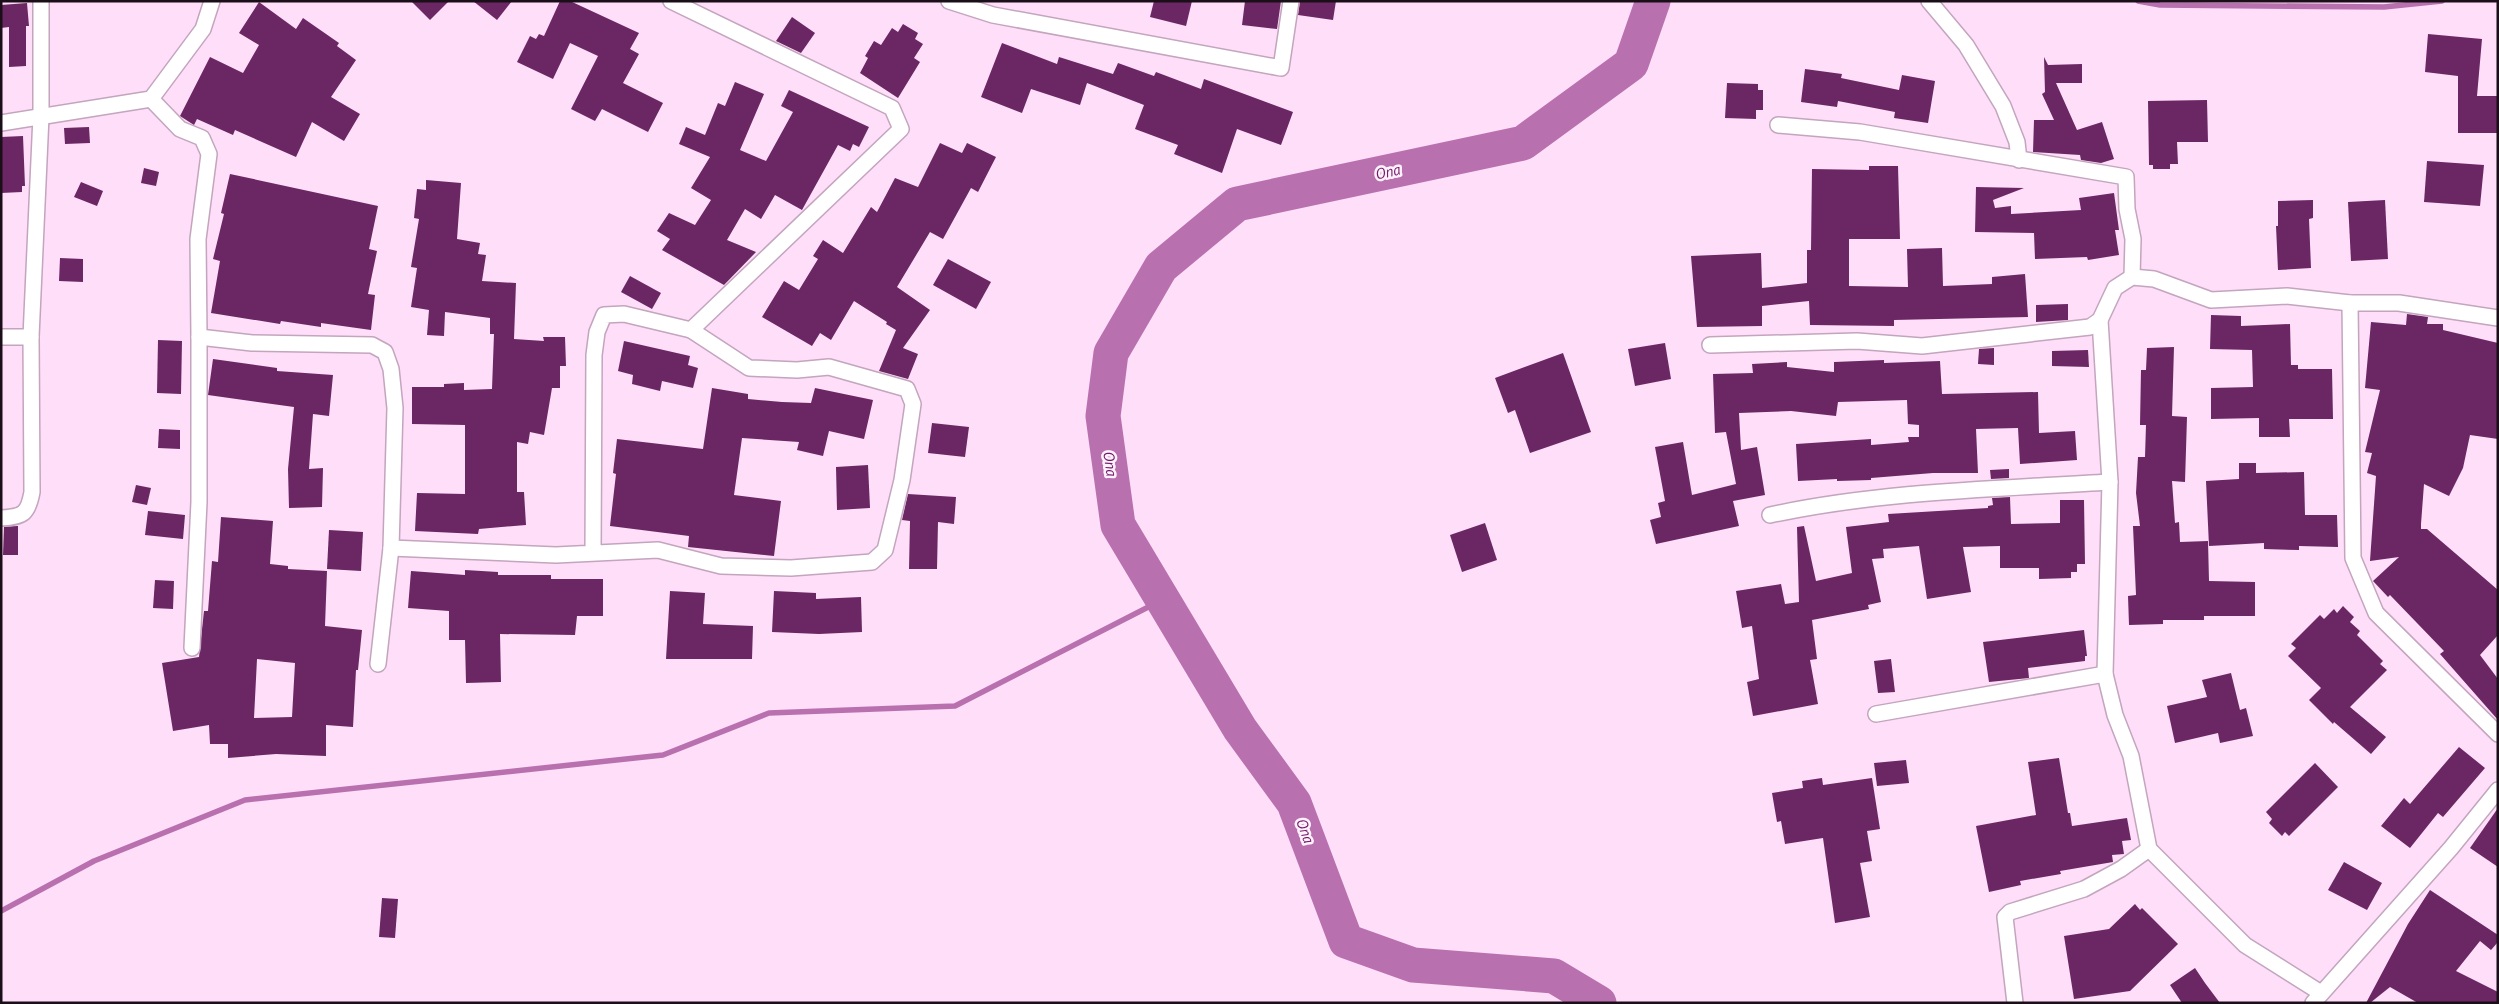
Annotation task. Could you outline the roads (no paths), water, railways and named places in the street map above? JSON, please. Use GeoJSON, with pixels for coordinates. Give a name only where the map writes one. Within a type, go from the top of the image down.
{"type":"FeatureCollection","features":[{"type":"Feature","properties":{"kind":"street"},"geometry":{"type":"LineString","coordinates":[[1,518],[18,518],[30,507],[32,492],[31,337],[41,116],[41,1]]}},
{"type":"Feature","properties":{"kind":"street"},"geometry":{"type":"LineString","coordinates":[[1,123],[151,100],[203,29],[212,1]]}},
{"type":"Feature","properties":{"kind":"street"},"geometry":{"type":"LineString","coordinates":[[672,1],[892,108],[901,129],[691,330]]}},
{"type":"Feature","properties":{"kind":"street"},"geometry":{"type":"LineString","coordinates":[[949,1],[993,15],[1281,68],[1291,1]]}},
{"type":"Feature","properties":{"kind":"street"},"geometry":{"type":"LineString","coordinates":[[1929,1],[1966,45],[2003,106],[2017,142],[2018,160]]}},
{"type":"Feature","properties":{"kind":"street"},"geometry":{"type":"LineString","coordinates":[[151,100],[180,129],[202,138],[209,154],[198,239],[200,502],[192,648]]}},
{"type":"Feature","properties":{"kind":"street"},"geometry":{"type":"LineString","coordinates":[[1778,125],[1860,132],[2126,177],[2127,209],[2133,239],[2132,278]]}},
{"type":"Feature","properties":{"kind":"street"},"geometry":{"type":"LineString","coordinates":[[2498,318],[2399,303],[2350,303],[2286,296],[2211,300],[2154,279],[2132,278],[2115,288],[2100,320],[2110,482],[2105,674],[2115,715],[2131,756],[2149,849],[2245,945],[2317,998],[2451,848],[2498,790]]}},
{"type":"Feature","properties":{"kind":"street"},"geometry":{"type":"LineString","coordinates":[[2350,303],[2353,558],[2376,612],[2498,734]]}},
{"type":"Feature","properties":{"kind":"street"},"geometry":{"type":"LineString","coordinates":[[391,548],[556,555],[658,550],[721,566],[791,568],[872,562],[885,550],[902,480],[913,404],[907,389],[829,367],[797,370],[748,368],[691,330],[624,314],[604,315],[597,332],[594,355],[593,553]]}},
{"type":"Feature","properties":{"kind":"street"},"geometry":{"type":"LineString","coordinates":[[1710,346],[1857,341],[1922,346],[2090,327],[2100,320]]}},
{"type":"Feature","properties":{"kind":"street"},"geometry":{"type":"LineString","coordinates":[[1,337],[31,337]]}},
{"type":"Feature","properties":{"kind":"street"},"geometry":{"type":"LineString","coordinates":[[198,337],[252,343],[372,345],[385,352],[391,369],[395,408],[391,548],[378,664]]}},
{"type":"Feature","properties":{"kind":"street"},"geometry":{"type":"LineString","coordinates":[[1770,515],[1822,504],[1878,496],[2110,482]]}},
{"type":"Feature","properties":{"kind":"street"},"geometry":{"type":"LineString","coordinates":[[1876,714],[2105,674]]}},
{"type":"Feature","properties":{"kind":"street"},"geometry":{"type":"LineString","coordinates":[[2015,1003],[2005,917],[2010,912],[2084,889],[2121,869],[2149,849]]}},
{"type":"Feature","properties":{"kind":"waterway","name":"Ona"},"geometry":{"type":"LineString","coordinates":[[1599,1003],[1554,976],[1413,965],[1346,941],[1294,803],[1240,729],[1118,525],[1103,416],[1111,353],[1161,267],[1237,204],[1523,143],[1631,64],[1653,1]]}},
{"type":"Feature","properties":{"kind":"waterway"},"geometry":{"type":"LineString","coordinates":[[2138,1],[2160,5],[2384,7],[2442,1]]}},
{"type":"Feature","properties":{"kind":"waterway"},"geometry":{"type":"LineString","coordinates":[[1,911],[94,861],[245,800],[663,755],[769,713],[955,706],[1162,600]]}}]}
